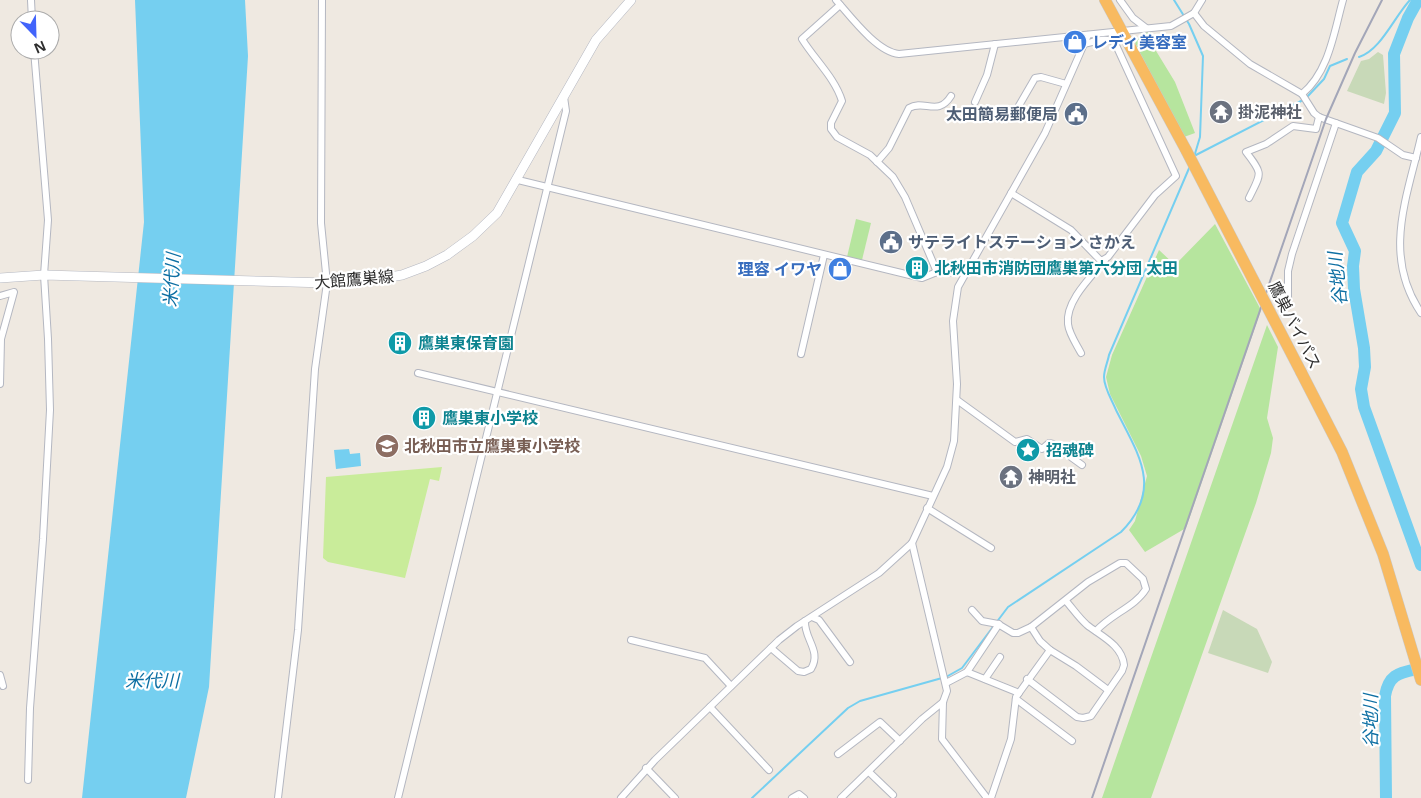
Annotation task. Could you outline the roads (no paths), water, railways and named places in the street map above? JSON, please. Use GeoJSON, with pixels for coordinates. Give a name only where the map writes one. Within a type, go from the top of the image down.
{"type":"FeatureCollection","features":[{"type":"Feature","properties":{"kind":"highway","name":"鷹巣バイパス"},"geometry":{"type":"LineString","coordinates":[[1105,0],[1186,150],[1342,452],[1384,554],[1421,680]]}},
{"type":"Feature","properties":{"kind":"main road","name":"大館鷹巣線"},"geometry":{"type":"LineString","coordinates":[[0,278],[44,275],[304,284],[366,281],[402,275],[447,255],[497,214],[596,40],[631,0]]}},
{"type":"Feature","properties":{"kind":"street"},"geometry":{"type":"LineString","coordinates":[[278,798],[298,630],[315,369],[327,283],[321,223],[322,0]]}},
{"type":"Feature","properties":{"kind":"street"},"geometry":{"type":"LineString","coordinates":[[1120,0],[1133,18],[1146,28]]}},
{"type":"Feature","properties":{"kind":"street"},"geometry":{"type":"LineString","coordinates":[[937,272],[905,197],[893,176],[870,155],[837,137],[831,129],[831,123],[842,101],[838,88],[813,58],[802,39],[838,2],[880,47],[890,53],[919,53],[1171,26],[1194,13],[1202,0]]}},
{"type":"Feature","properties":{"kind":"street"},"geometry":{"type":"LineString","coordinates":[[1302,95],[1312,86],[1320,74],[1343,0]]}},
{"type":"Feature","properties":{"kind":"street"},"geometry":{"type":"LineString","coordinates":[[1194,13],[1204,26],[1250,64],[1302,95],[1319,117],[1378,138],[1403,155],[1416,158]]}},
{"type":"Feature","properties":{"kind":"street"},"geometry":{"type":"LineString","coordinates":[[621,798],[646,768],[771,648],[812,616],[879,573],[912,543],[947,467],[954,440],[957,400],[954,308],[958,287],[1051,118],[1088,35]]}},
{"type":"Feature","properties":{"kind":"street"},"geometry":{"type":"LineString","coordinates":[[1081,353],[1068,326],[1068,318],[1073,302],[1155,195],[1176,176],[1115,43],[1103,39],[1084,44]]}},
{"type":"Feature","properties":{"kind":"street"},"geometry":{"type":"LineString","coordinates":[[975,102],[987,75],[995,44]]}},
{"type":"Feature","properties":{"kind":"street"},"geometry":{"type":"LineString","coordinates":[[28,780],[30,708],[43,538],[50,410],[44,275],[48,220],[35,60]]}},
{"type":"Feature","properties":{"kind":"street"},"geometry":{"type":"LineString","coordinates":[[1051,118],[1018,115],[1017,109],[1035,78],[1040,77],[1066,84]]}},
{"type":"Feature","properties":{"kind":"street"},"geometry":{"type":"LineString","coordinates":[[398,798],[566,111],[564,96]]}},
{"type":"Feature","properties":{"kind":"street"},"geometry":{"type":"LineString","coordinates":[[877,162],[889,148],[909,108],[912,106],[934,108],[943,105],[951,96]]}},
{"type":"Feature","properties":{"kind":"street"},"geometry":{"type":"LineString","coordinates":[[1250,198],[1260,174],[1259,169],[1246,152],[1266,144],[1293,126],[1316,129],[1319,117]]}},
{"type":"Feature","properties":{"kind":"street"},"geometry":{"type":"LineString","coordinates":[[1288,306],[1288,271],[1292,254],[1336,123]]}},
{"type":"Feature","properties":{"kind":"street"},"geometry":{"type":"LineString","coordinates":[[1421,138],[1403,206],[1398,238],[1408,285],[1421,313]]}},
{"type":"Feature","properties":{"kind":"street"},"geometry":{"type":"LineString","coordinates":[[518,180],[922,278],[937,272],[966,273]]}},
{"type":"Feature","properties":{"kind":"street"},"geometry":{"type":"LineString","coordinates":[[1011,193],[1071,230],[1101,261],[1106,258]]}},
{"type":"Feature","properties":{"kind":"street"},"geometry":{"type":"LineString","coordinates":[[801,354],[824,254]]}},
{"type":"Feature","properties":{"kind":"street"},"geometry":{"type":"LineString","coordinates":[[0,296],[14,292],[2,331],[0,384]]}},
{"type":"Feature","properties":{"kind":"street"},"geometry":{"type":"LineString","coordinates":[[418,373],[498,390],[933,496]]}},
{"type":"Feature","properties":{"kind":"street"},"geometry":{"type":"LineString","coordinates":[[957,400],[1015,442],[1027,439],[1042,449],[1049,443],[1053,444],[1082,465]]}},
{"type":"Feature","properties":{"kind":"street"},"geometry":{"type":"LineString","coordinates":[[927,508],[991,548]]}},
{"type":"Feature","properties":{"kind":"street"},"geometry":{"type":"LineString","coordinates":[[912,543],[947,691],[943,702],[942,739],[989,798]]}},
{"type":"Feature","properties":{"kind":"street"},"geometry":{"type":"LineString","coordinates":[[972,610],[982,621],[997,624],[1018,634],[1031,627],[1066,601],[1088,582],[1120,563],[1126,563],[1144,579],[1146,589],[1142,596],[1105,620],[1096,631]]}},
{"type":"Feature","properties":{"kind":"street"},"geometry":{"type":"LineString","coordinates":[[1027,680],[1077,717],[1083,718],[1091,716],[1122,672],[1124,658],[1119,651],[1084,622],[1066,601]]}},
{"type":"Feature","properties":{"kind":"street"},"geometry":{"type":"LineString","coordinates":[[812,616],[819,620],[850,662]]}},
{"type":"Feature","properties":{"kind":"street"},"geometry":{"type":"LineString","coordinates":[[771,648],[798,671],[804,672],[811,669],[815,655],[806,633],[806,621]]}},
{"type":"Feature","properties":{"kind":"street"},"geometry":{"type":"LineString","coordinates":[[967,672],[997,624]]}},
{"type":"Feature","properties":{"kind":"street"},"geometry":{"type":"LineString","coordinates":[[1031,627],[1040,641],[1050,650],[1076,666],[1108,690]]}},
{"type":"Feature","properties":{"kind":"street"},"geometry":{"type":"LineString","coordinates":[[631,640],[705,658],[731,686]]}},
{"type":"Feature","properties":{"kind":"street"},"geometry":{"type":"LineString","coordinates":[[989,798],[1011,739],[1017,696],[1050,650]]}},
{"type":"Feature","properties":{"kind":"street"},"geometry":{"type":"LineString","coordinates":[[985,679],[1000,657]]}},
{"type":"Feature","properties":{"kind":"street"},"geometry":{"type":"LineString","coordinates":[[944,679],[967,672],[985,679],[1017,696],[1072,741]]}},
{"type":"Feature","properties":{"kind":"street"},"geometry":{"type":"LineString","coordinates":[[0,675],[3,686]]}},
{"type":"Feature","properties":{"kind":"street"},"geometry":{"type":"LineString","coordinates":[[841,798],[900,740],[943,702]]}},
{"type":"Feature","properties":{"kind":"street"},"geometry":{"type":"LineString","coordinates":[[710,707],[769,770]]}},
{"type":"Feature","properties":{"kind":"street"},"geometry":{"type":"LineString","coordinates":[[838,754],[880,722],[900,740]]}},
{"type":"Feature","properties":{"kind":"street"},"geometry":{"type":"LineString","coordinates":[[646,768],[675,798]]}},
{"type":"Feature","properties":{"kind":"street"},"geometry":{"type":"LineString","coordinates":[[868,772],[893,795]]}},
{"type":"Feature","properties":{"kind":"street"},"geometry":{"type":"LineString","coordinates":[[792,798],[799,794],[804,798]]}},
{"type":"Feature","properties":{"kind":"water","name":"米代川"},"geometry":{"type":"Polygon","coordinates":[[[135,0],[245,0],[248,56],[209,687],[186,798],[82,798],[144,222],[135,0]]]}},
{"type":"Feature","properties":{"kind":"water"},"geometry":{"type":"Polygon","coordinates":[[[349,449],[350,454],[360,453],[361,466],[336,469],[334,450],[349,449]]]}},
{"type":"Feature","properties":{"kind":"waterway"},"geometry":{"type":"LineString","coordinates":[[1174,0],[1189,24],[1203,56],[1200,137],[1194,157]]}},
{"type":"Feature","properties":{"kind":"waterway"},"geometry":{"type":"LineString","coordinates":[[1359,57],[1374,48],[1410,0]]}},
{"type":"Feature","properties":{"kind":"waterway","name":"谷地川"},"geometry":{"type":"LineString","coordinates":[[1418,0],[1408,18],[1394,54],[1395,113],[1376,151],[1357,172],[1342,223],[1355,251],[1353,266],[1354,289],[1364,348],[1365,367],[1361,389],[1364,407],[1421,565]]}},
{"type":"Feature","properties":{"kind":"waterway"},"geometry":{"type":"LineString","coordinates":[[1307,97],[1324,79],[1330,66],[1347,59]]}},
{"type":"Feature","properties":{"kind":"waterway"},"geometry":{"type":"LineString","coordinates":[[1194,156],[1303,100]]}},
{"type":"Feature","properties":{"kind":"waterway"},"geometry":{"type":"LineString","coordinates":[[946,677],[962,668],[1008,607],[1121,532],[1134,516],[1141,501],[1144,486],[1143,471],[1139,457],[1108,394],[1104,374],[1109,355],[1190,166]]}},
{"type":"Feature","properties":{"kind":"waterway","name":"谷地川"},"geometry":{"type":"LineString","coordinates":[[1386,798],[1385,696],[1387,688],[1397,675],[1421,668]]}},
{"type":"Feature","properties":{"kind":"waterway"},"geometry":{"type":"LineString","coordinates":[[752,798],[848,708],[860,701],[942,678]]}},
{"type":"Feature","properties":{"kind":"railway"},"geometry":{"type":"LineString","coordinates":[[1092,798],[1326,119],[1355,53],[1382,0]]}},
{"type":"Feature","properties":{"kind":"place","name":"レディ美容室"},"geometry":{"type":"Point","coordinates":[1075,42]}},
{"type":"Feature","properties":{"kind":"place","name":"掛泥神社"},"geometry":{"type":"Point","coordinates":[1221,112]}},
{"type":"Feature","properties":{"kind":"place","name":"太田簡易郵便局"},"geometry":{"type":"Point","coordinates":[1076,114]}},
{"type":"Feature","properties":{"kind":"place","name":"サテライトステーション さかえ"},"geometry":{"type":"Point","coordinates":[891,242]}},
{"type":"Feature","properties":{"kind":"place","name":"北秋田市消防団鷹巣第六分団 太田"},"geometry":{"type":"Point","coordinates":[917,268]}},
{"type":"Feature","properties":{"kind":"place","name":"理容 イワヤ"},"geometry":{"type":"Point","coordinates":[840,269]}},
{"type":"Feature","properties":{"kind":"place","name":"鷹巣東保育園"},"geometry":{"type":"Point","coordinates":[400,343]}},
{"type":"Feature","properties":{"kind":"place","name":"鷹巣東小学校"},"geometry":{"type":"Point","coordinates":[424,418]}},
{"type":"Feature","properties":{"kind":"place","name":"北秋田市立鷹巣東小学校"},"geometry":{"type":"Point","coordinates":[387,446]}},
{"type":"Feature","properties":{"kind":"place","name":"招魂碑"},"geometry":{"type":"Point","coordinates":[1028,450]}},
{"type":"Feature","properties":{"kind":"place","name":"神明社"},"geometry":{"type":"Point","coordinates":[1011,477]}}]}
